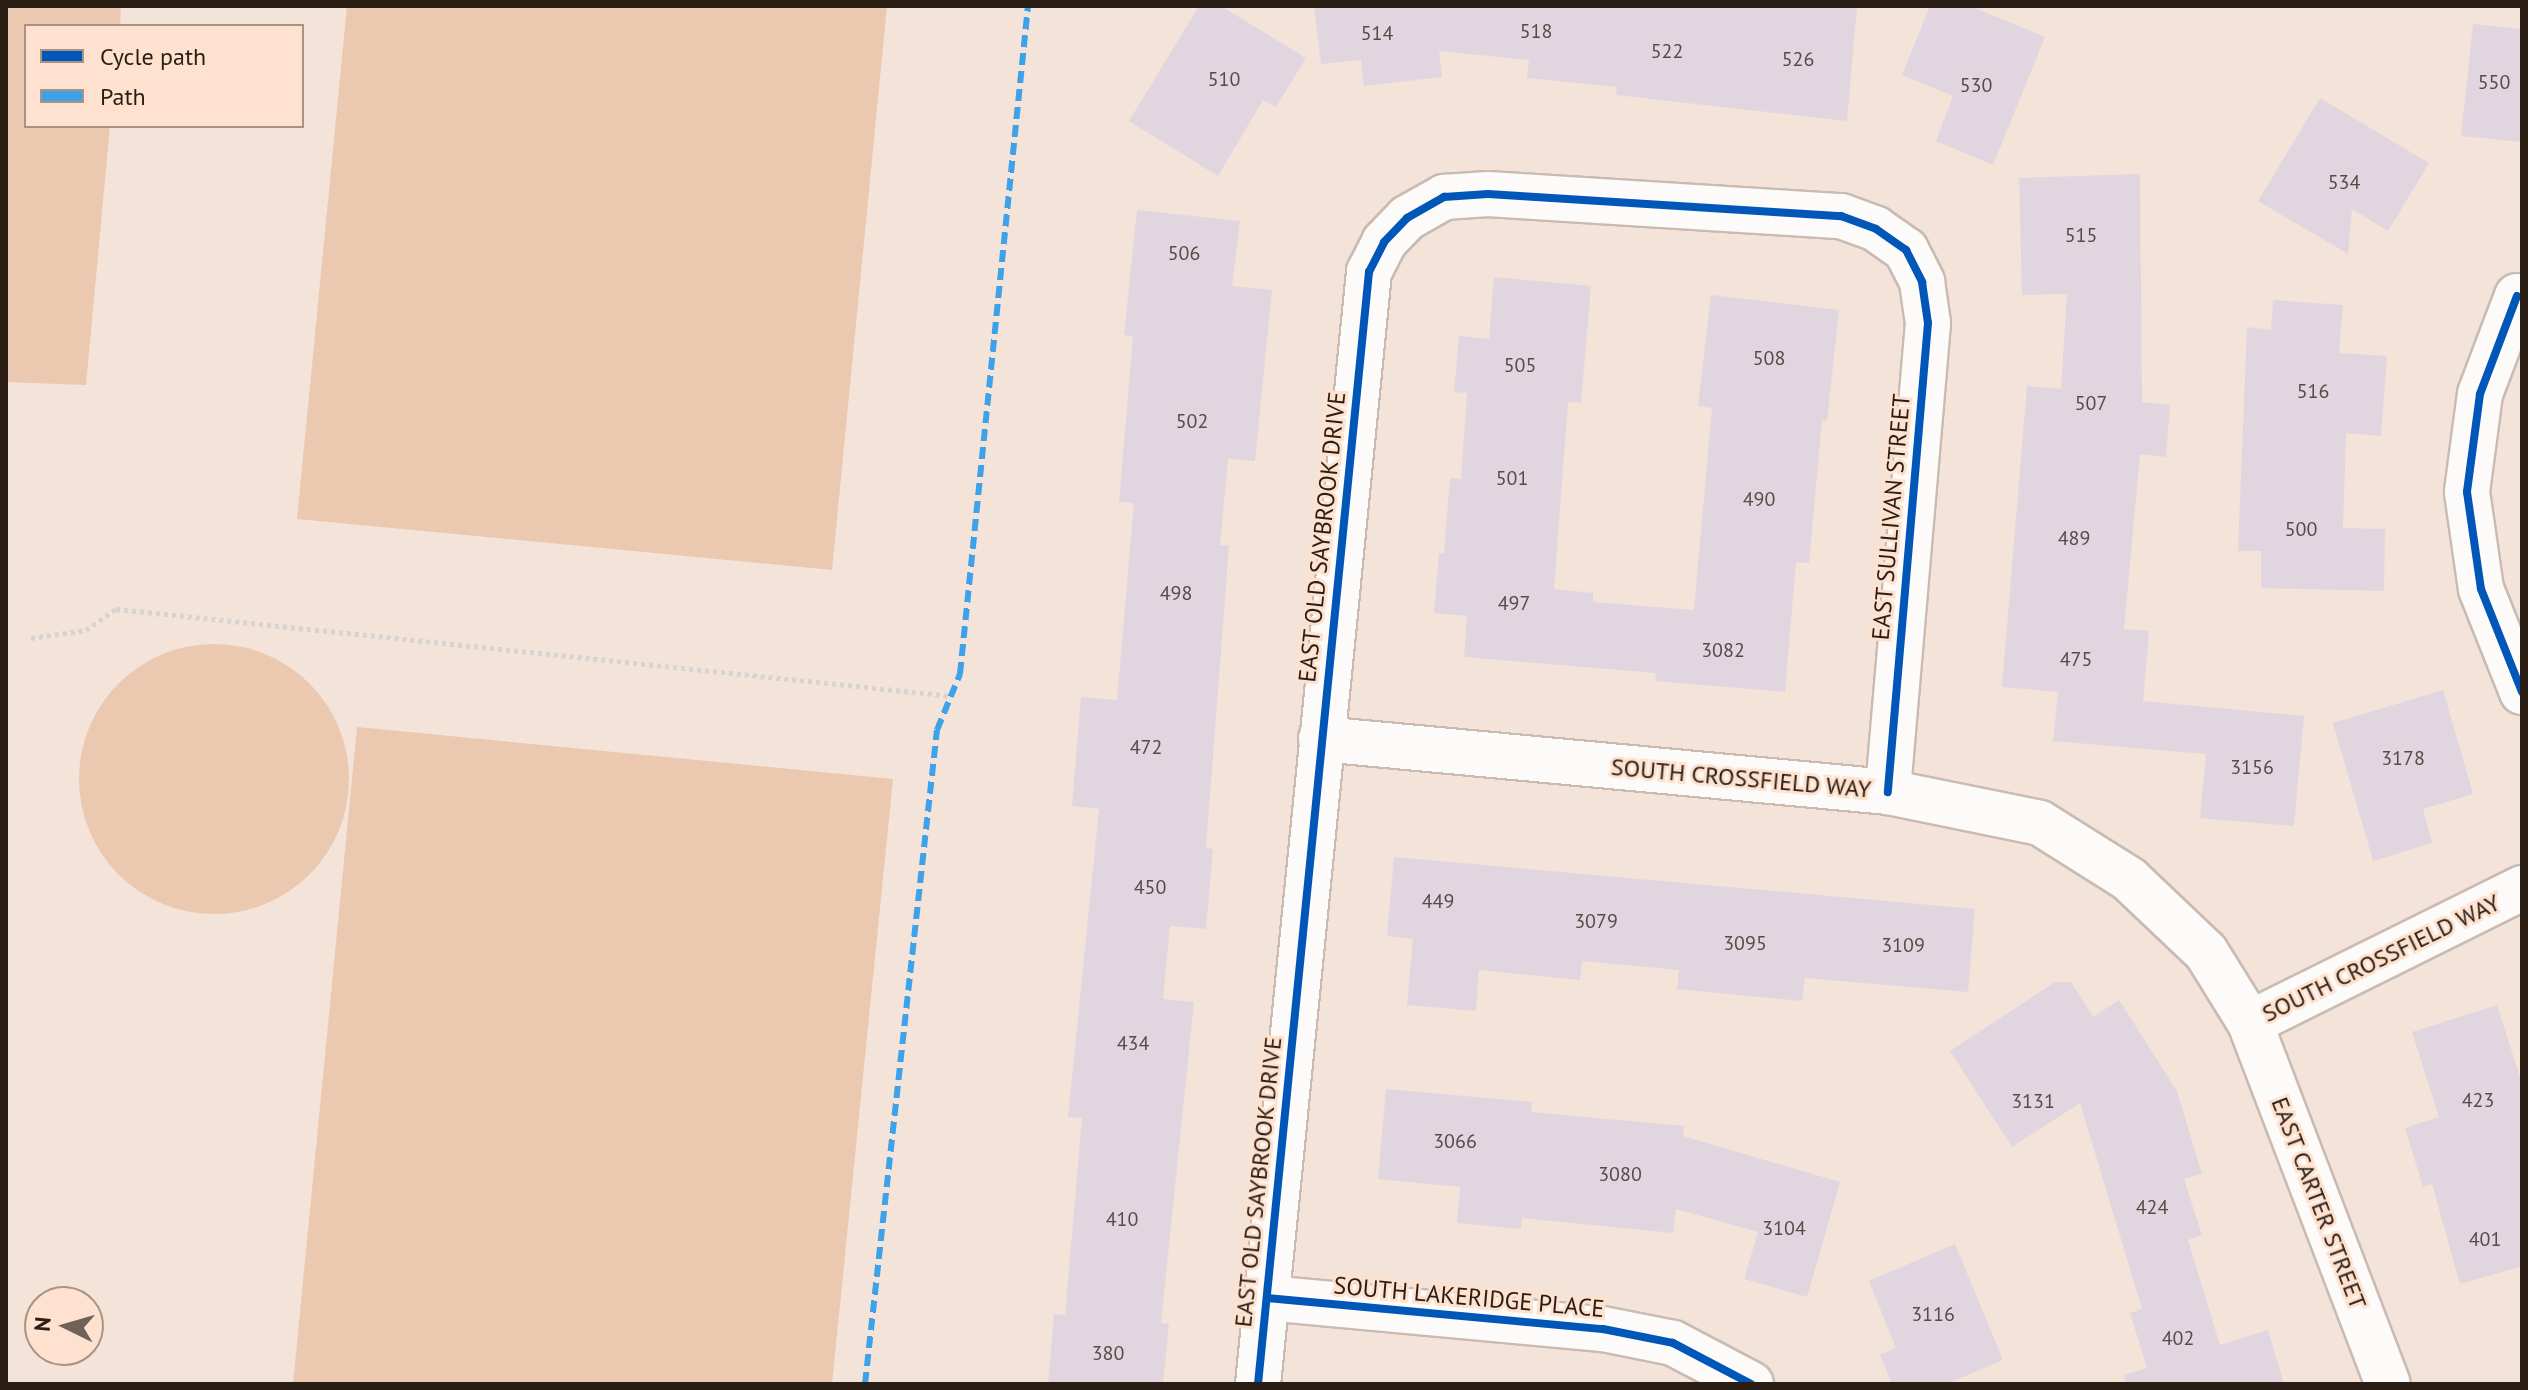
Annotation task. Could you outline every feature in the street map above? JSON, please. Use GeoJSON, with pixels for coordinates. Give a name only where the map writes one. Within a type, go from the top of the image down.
{"type":"FeatureCollection","features":[{"type":"Feature","properties":{"kind":"street","name":"EAST OLD SAYBROOK DRIVE"},"geometry":{"type":"LineString","coordinates":[[1258,1384],[1369,272],[1384,242],[1407,218],[1444,197],[1488,194],[1841,216],[1876,229],[1906,250]]}},
{"type":"Feature","properties":{"kind":"street","name":"EAST SULLIVAN STREET"},"geometry":{"type":"LineString","coordinates":[[1888,792],[1928,323],[1922,282],[1906,250]]}},
{"type":"Feature","properties":{"kind":"street"},"geometry":{"type":"LineString","coordinates":[[2517,296],[2480,394],[2467,492],[2481,589],[2522,692]]}},
{"type":"Feature","properties":{"kind":"street","name":"SOUTH CROSSFIELD WAY"},"geometry":{"type":"LineString","coordinates":[[1321,739],[1888,792],[2040,823],[2129,879],[2206,952],[2250,1023],[2522,888]]}},
{"type":"Feature","properties":{"kind":"street","name":"EAST CARTER STREET"},"geometry":{"type":"LineString","coordinates":[[2250,1023],[2388,1384]]}},
{"type":"Feature","properties":{"kind":"street","name":"SOUTH LAKERIDGE PLACE"},"geometry":{"type":"LineString","coordinates":[[1267,1298],[1603,1329],[1673,1343],[1751,1384]]}},
{"type":"Feature","properties":{"kind":"path"},"geometry":{"type":"LineString","coordinates":[[31,638],[86,630],[116,609],[951,696]]}},
{"type":"Feature","properties":{"kind":"shaded area"},"geometry":{"type":"Polygon","coordinates":[[[6,6],[121,6],[120,24],[24,24],[24,128],[110,128],[86,385],[6,382],[6,6]]]}},
{"type":"Feature","properties":{"kind":"shaded area"},"geometry":{"type":"Polygon","coordinates":[[[347,6],[887,6],[832,570],[297,519],[347,6]]]}},
{"type":"Feature","properties":{"kind":"shaded area"},"geometry":{"type":"Polygon","coordinates":[[[214,644],[266,654],[300,675],[318,693],[339,727],[349,779],[339,831],[318,865],[300,883],[266,904],[214,914],[162,904],[128,883],[110,865],[89,831],[79,779],[89,727],[110,693],[128,675],[162,654],[214,644]]]}},
{"type":"Feature","properties":{"kind":"shaded area"},"geometry":{"type":"Polygon","coordinates":[[[357,727],[893,779],[832,1384],[293,1384],[357,727]]]}},
{"type":"Feature","properties":{"kind":"building"},"geometry":{"type":"Polygon","coordinates":[[[1199,6],[1221,6],[1306,58],[1276,107],[1263,100],[1218,176],[1129,121],[1199,6]]]}},
{"type":"Feature","properties":{"kind":"building"},"geometry":{"type":"Polygon","coordinates":[[[1314,6],[1857,6],[1847,121],[1616,95],[1617,87],[1527,78],[1529,60],[1439,51],[1442,77],[1364,86],[1361,60],[1321,64],[1314,6]]]}},
{"type":"Feature","properties":{"kind":"building"},"geometry":{"type":"Polygon","coordinates":[[[1930,6],[1970,6],[2045,37],[1993,165],[1936,141],[1953,96],[1902,75],[1930,6]]]}},
{"type":"Feature","properties":{"kind":"building"},"geometry":{"type":"Polygon","coordinates":[[[2473,24],[2522,29],[2522,142],[2461,136],[2473,24]]]}},
{"type":"Feature","properties":{"kind":"building"},"geometry":{"type":"Polygon","coordinates":[[[2320,98],[2429,163],[2388,231],[2352,209],[2348,254],[2258,201],[2320,98]]]}},
{"type":"Feature","properties":{"kind":"building"},"geometry":{"type":"Polygon","coordinates":[[[2140,174],[2142,402],[2170,405],[2166,457],[2140,454],[2124,629],[2149,631],[2143,701],[2304,716],[2294,826],[2200,818],[2206,754],[2053,741],[2058,692],[2002,687],[2027,386],[2061,389],[2067,294],[2022,295],[2019,178],[2140,174]]]}},
{"type":"Feature","properties":{"kind":"building"},"geometry":{"type":"Polygon","coordinates":[[[1137,210],[1240,221],[1232,286],[1272,290],[1255,461],[1228,459],[1220,545],[1229,546],[1206,848],[1213,849],[1206,929],[1170,926],[1163,999],[1194,1002],[1161,1323],[1169,1324],[1163,1384],[1048,1384],[1054,1314],[1065,1315],[1082,1118],[1068,1117],[1099,809],[1072,806],[1081,697],[1117,700],[1134,503],[1119,502],[1133,336],[1124,335],[1137,210]]]}},
{"type":"Feature","properties":{"kind":"building"},"geometry":{"type":"Polygon","coordinates":[[[1494,277],[1591,286],[1581,403],[1568,402],[1554,589],[1593,593],[1593,602],[1694,610],[1712,408],[1698,406],[1711,295],[1839,310],[1827,421],[1822,420],[1809,563],[1796,562],[1785,692],[1655,681],[1656,673],[1464,657],[1467,616],[1434,613],[1439,553],[1444,553],[1450,478],[1461,479],[1467,393],[1454,392],[1459,336],[1489,339],[1494,277]]]}},
{"type":"Feature","properties":{"kind":"building"},"geometry":{"type":"Polygon","coordinates":[[[2273,300],[2343,305],[2339,353],[2387,356],[2381,436],[2346,433],[2343,528],[2385,529],[2384,591],[2261,588],[2261,551],[2238,551],[2247,327],[2271,330],[2273,300]]]}},
{"type":"Feature","properties":{"kind":"building"},"geometry":{"type":"Polygon","coordinates":[[[2443,690],[2473,794],[2423,809],[2432,843],[2373,861],[2333,723],[2443,690]]]}},
{"type":"Feature","properties":{"kind":"building"},"geometry":{"type":"Polygon","coordinates":[[[1394,857],[1975,909],[1968,992],[1805,978],[1802,1001],[1677,989],[1679,970],[1582,961],[1580,980],[1479,970],[1476,1011],[1407,1005],[1413,939],[1387,936],[1394,857]]]}},
{"type":"Feature","properties":{"kind":"building"},"geometry":{"type":"Polygon","coordinates":[[[2055,982],[2071,982],[2093,1017],[2119,1000],[2177,1091],[2202,1174],[2184,1179],[2202,1235],[2188,1240],[2220,1345],[2268,1330],[2284,1384],[2126,1384],[2124,1375],[2147,1368],[2130,1313],[2142,1309],[2080,1103],[2012,1147],[1950,1051],[2055,982]]]}},
{"type":"Feature","properties":{"kind":"building"},"geometry":{"type":"Polygon","coordinates":[[[2497,1005],[2522,1083],[2522,1266],[2460,1284],[2432,1184],[2423,1187],[2405,1128],[2439,1117],[2412,1032],[2497,1005]]]}},
{"type":"Feature","properties":{"kind":"building"},"geometry":{"type":"Polygon","coordinates":[[[1386,1089],[1532,1102],[1531,1112],[1684,1126],[1683,1136],[1840,1182],[1807,1297],[1744,1279],[1758,1232],[1676,1209],[1673,1233],[1522,1218],[1521,1229],[1457,1223],[1460,1187],[1378,1179],[1386,1089]]]}},
{"type":"Feature","properties":{"kind":"building"},"geometry":{"type":"Polygon","coordinates":[[[1955,1244],[2003,1360],[1946,1384],[1892,1384],[1880,1355],[1896,1348],[1869,1281],[1955,1244]]]}},
{"type":"Feature","properties":{"kind":"marked path"},"geometry":{"type":"LineString","coordinates":[[865,1384],[937,730],[960,674],[1028,6]]}},
{"type":"Feature","properties":{"kind":"cycle path"},"geometry":{"type":"LineString","coordinates":[[1258,1384],[1369,272],[1384,242],[1407,218],[1444,197],[1488,194],[1841,216],[1876,229],[1906,250],[1922,282],[1928,323],[1888,792]]}},
{"type":"Feature","properties":{"kind":"cycle path"},"geometry":{"type":"LineString","coordinates":[[2517,296],[2480,394],[2467,492],[2481,589],[2522,692]]}},
{"type":"Feature","properties":{"kind":"cycle path"},"geometry":{"type":"LineString","coordinates":[[1267,1298],[1603,1329],[1673,1343],[1751,1384]]}}]}
